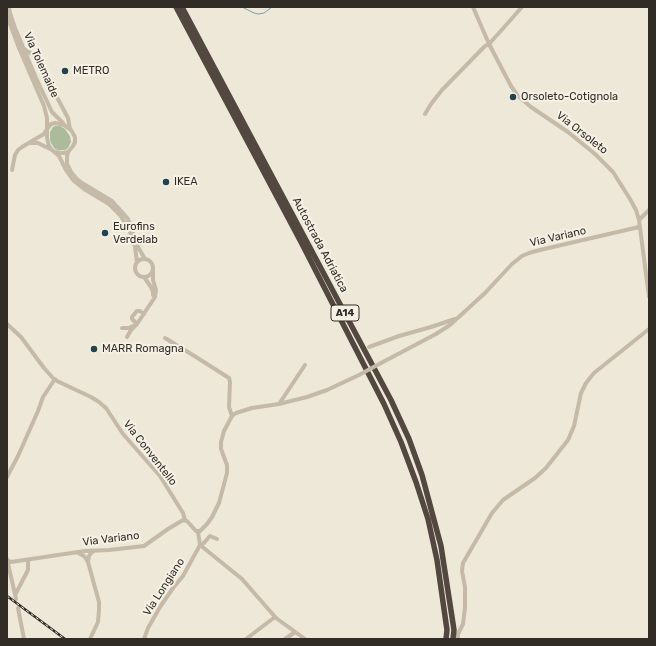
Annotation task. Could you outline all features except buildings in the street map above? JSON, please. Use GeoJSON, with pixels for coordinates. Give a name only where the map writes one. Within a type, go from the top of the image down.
{"type":"FeatureCollection","features":[{"type":"Feature","properties":{"kind":"highway","name":"Autostrada Adriatica"},"geometry":{"type":"LineString","coordinates":[[176,7],[305,249],[384,404],[401,442],[416,482],[437,560],[446,639]]}},
{"type":"Feature","properties":{"kind":"highway","name":"Autostrada Adriatica"},"geometry":{"type":"LineString","coordinates":[[182,7],[391,400],[408,439],[422,475],[441,546],[454,630],[453,639]]}},
{"type":"Feature","properties":{"kind":"street","name":"Via Tolemaide"},"geometry":{"type":"LineString","coordinates":[[9,7],[23,49],[52,112],[70,130]]}},
{"type":"Feature","properties":{"kind":"street","name":"Via Orsoleto"},"geometry":{"type":"LineString","coordinates":[[473,7],[489,44],[511,86],[518,96],[531,107],[568,132],[595,154],[613,172],[630,199],[636,210],[638,220],[649,297]]}},
{"type":"Feature","properties":{"kind":"street"},"geometry":{"type":"LineString","coordinates":[[425,114],[442,90],[485,46],[489,44],[522,7]]}},
{"type":"Feature","properties":{"kind":"street","name":"Via Tolemaide"},"geometry":{"type":"LineString","coordinates":[[7,16],[15,40],[44,106],[47,118],[48,142],[53,151],[59,156],[66,170],[74,181],[109,204],[120,215],[129,229],[135,247],[137,262],[135,270],[139,275],[144,277]]}},
{"type":"Feature","properties":{"kind":"street"},"geometry":{"type":"LineString","coordinates":[[23,49],[35,56],[68,118],[70,130],[75,137],[75,142],[67,156],[71,172],[82,183],[112,201],[120,208],[128,219],[138,247],[145,258],[152,262],[153,280],[156,294],[143,313]]}},
{"type":"Feature","properties":{"kind":"street"},"geometry":{"type":"LineString","coordinates":[[12,170],[15,155],[22,146],[44,134],[53,123],[64,125]]}},
{"type":"Feature","properties":{"kind":"street"},"geometry":{"type":"LineString","coordinates":[[26,144],[38,143],[59,153],[68,152]]}},
{"type":"Feature","properties":{"kind":"street"},"geometry":{"type":"LineString","coordinates":[[638,220],[649,210]]}},
{"type":"Feature","properties":{"kind":"street","name":"Via Variano"},"geometry":{"type":"LineString","coordinates":[[232,416],[236,413],[252,408],[279,404],[327,390],[359,375],[436,334],[457,319],[485,293],[512,264],[522,256],[540,250],[639,228]]}},
{"type":"Feature","properties":{"kind":"street"},"geometry":{"type":"LineString","coordinates":[[137,262],[145,258]]}},
{"type":"Feature","properties":{"kind":"street"},"geometry":{"type":"LineString","coordinates":[[126,336],[137,323],[151,301],[153,292],[148,281],[144,277],[150,275],[153,270]]}},
{"type":"Feature","properties":{"kind":"street","name":"Via Variano"},"geometry":{"type":"LineString","coordinates":[[369,347],[399,336],[457,319]]}},
{"type":"Feature","properties":{"kind":"street"},"geometry":{"type":"LineString","coordinates":[[122,328],[129,328],[137,323]]}},
{"type":"Feature","properties":{"kind":"street","name":"Via Conventello"},"geometry":{"type":"LineString","coordinates":[[7,324],[21,337],[44,368],[55,379],[91,397],[106,408],[117,427],[160,476],[186,520]]}},
{"type":"Feature","properties":{"kind":"street"},"geometry":{"type":"LineString","coordinates":[[458,639],[458,634],[463,624],[466,607],[465,587],[462,571],[463,563],[492,513],[503,500],[535,478],[546,468],[568,440],[574,426],[581,393],[586,383],[594,373],[649,329]]}},
{"type":"Feature","properties":{"kind":"street"},"geometry":{"type":"LineString","coordinates":[[165,338],[229,378],[230,382],[229,407],[232,416],[224,431],[221,442],[221,449],[227,465],[227,473],[212,517],[203,529],[198,532]]}},
{"type":"Feature","properties":{"kind":"street"},"geometry":{"type":"LineString","coordinates":[[279,404],[305,365]]}},
{"type":"Feature","properties":{"kind":"street"},"geometry":{"type":"LineString","coordinates":[[7,477],[18,456],[43,397],[55,379]]}},
{"type":"Feature","properties":{"kind":"street"},"geometry":{"type":"LineString","coordinates":[[285,396],[287,402]]}},
{"type":"Feature","properties":{"kind":"street","name":"Via Variano"},"geometry":{"type":"LineString","coordinates":[[7,560],[11,562],[85,551],[144,546],[168,529],[183,520],[186,520]]}},
{"type":"Feature","properties":{"kind":"street"},"geometry":{"type":"LineString","coordinates":[[186,520],[198,532],[200,545],[242,579],[275,617],[305,639]]}},
{"type":"Feature","properties":{"kind":"street"},"geometry":{"type":"LineString","coordinates":[[200,545],[203,544],[210,536],[217,539]]}},
{"type":"Feature","properties":{"kind":"street","name":"Via Longiano"},"geometry":{"type":"LineString","coordinates":[[144,639],[148,628],[160,607],[173,588],[184,576],[200,545]]}},
{"type":"Feature","properties":{"kind":"street"},"geometry":{"type":"LineString","coordinates":[[85,551],[100,610],[98,622],[90,639]]}},
{"type":"Feature","properties":{"kind":"street"},"geometry":{"type":"LineString","coordinates":[[75,553],[86,556],[95,551]]}},
{"type":"Feature","properties":{"kind":"street"},"geometry":{"type":"LineString","coordinates":[[7,560],[15,597],[28,570],[28,560]]}},
{"type":"Feature","properties":{"kind":"street"},"geometry":{"type":"LineString","coordinates":[[18,608],[24,639]]}},
{"type":"Feature","properties":{"kind":"street"},"geometry":{"type":"LineString","coordinates":[[246,639],[275,617]]}},
{"type":"Feature","properties":{"kind":"street"},"geometry":{"type":"LineString","coordinates":[[285,639],[295,632]]}},
{"type":"Feature","properties":{"kind":"green space"},"geometry":{"type":"Polygon","coordinates":[[[55,126],[60,126],[65,129],[70,136],[71,142],[65,150],[55,149],[51,143],[50,132],[55,126]]]}},
{"type":"Feature","properties":{"kind":"waterway"},"geometry":{"type":"LineString","coordinates":[[242,7],[258,14],[264,13],[272,7]]}},
{"type":"Feature","properties":{"kind":"railway"},"geometry":{"type":"LineString","coordinates":[[7,596],[65,639]]}},
{"type":"Feature","properties":{"kind":"place","name":"METRO"},"geometry":{"type":"Point","coordinates":[65,71]}},
{"type":"Feature","properties":{"kind":"place","name":"Orsoleto-Cotignola"},"geometry":{"type":"Point","coordinates":[513,97]}},
{"type":"Feature","properties":{"kind":"place","name":"IKEA"},"geometry":{"type":"Point","coordinates":[166,182]}},
{"type":"Feature","properties":{"kind":"place","name":"Eurofins Verdelab"},"geometry":{"type":"Point","coordinates":[105,233]}},
{"type":"Feature","properties":{"kind":"place","name":"MARR Romagna"},"geometry":{"type":"Point","coordinates":[94,349]}}]}
